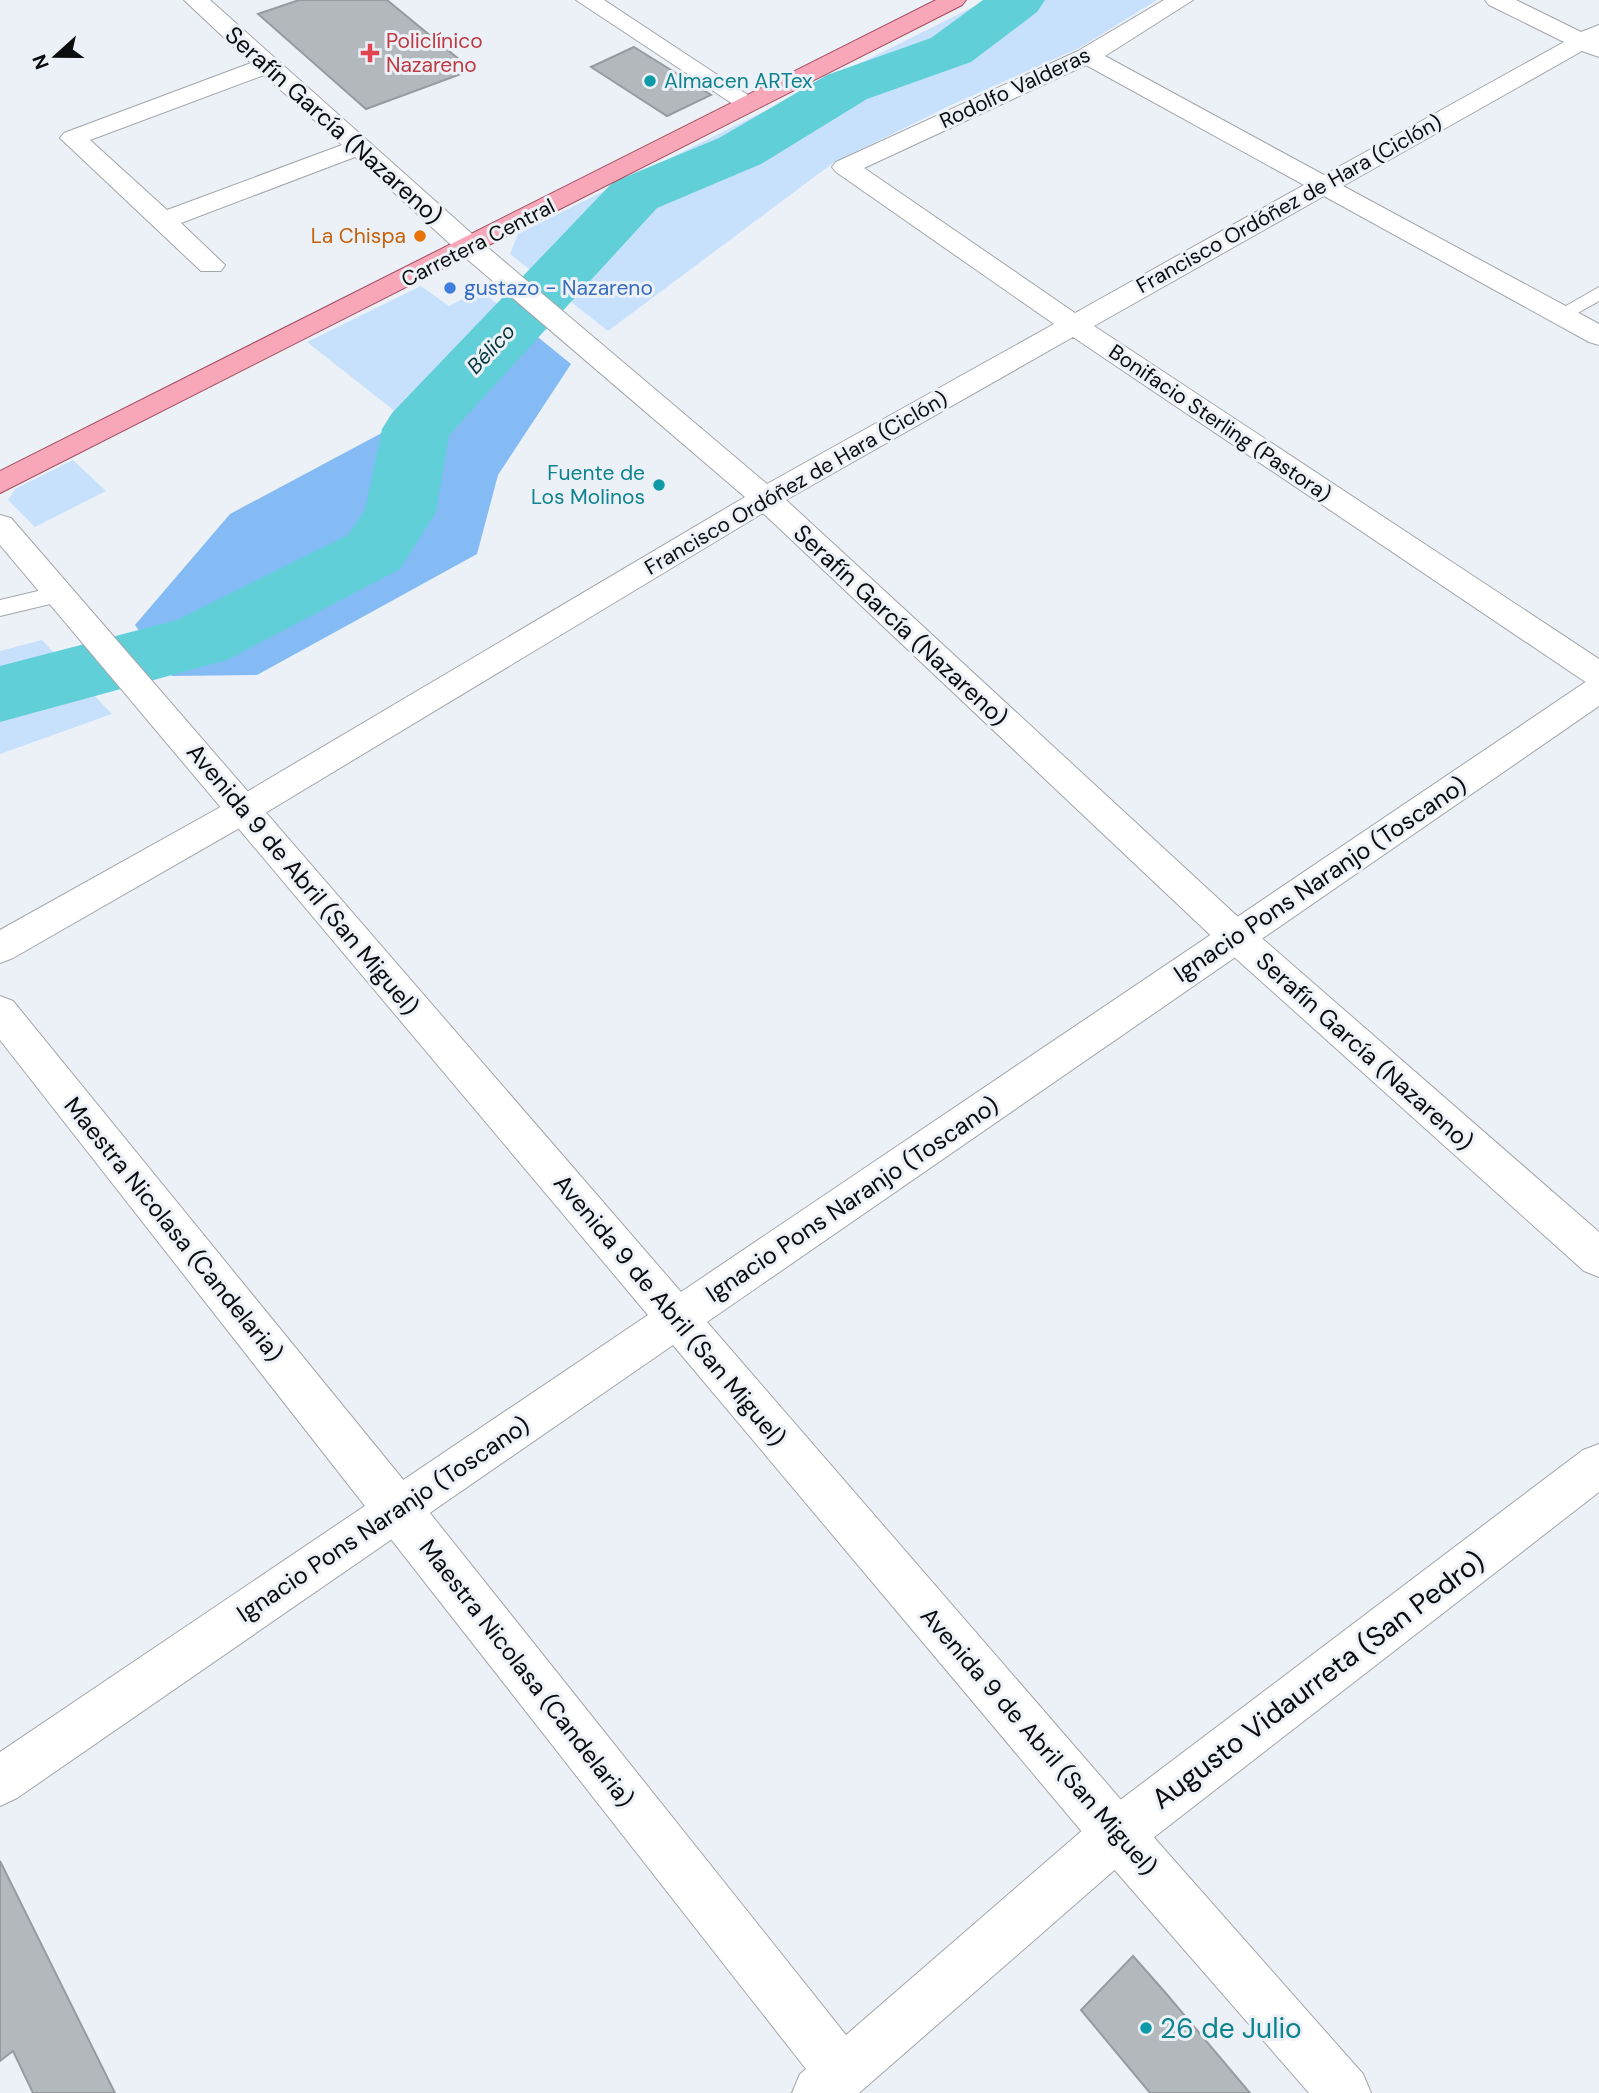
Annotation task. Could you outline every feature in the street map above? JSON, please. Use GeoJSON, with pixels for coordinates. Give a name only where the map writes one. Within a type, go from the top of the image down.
{"type":"FeatureCollection","features":[{"type":"Feature","properties":{"kind":"main road","name":"Carretera Central"},"geometry":{"type":"LineString","coordinates":[[0,483],[954,0]]}},
{"type":"Feature","properties":{"kind":"street","name":"Serafín García (Nazareno)"},"geometry":{"type":"LineString","coordinates":[[196,0],[496,270],[765,498],[1236,937],[1599,1258]]}},
{"type":"Feature","properties":{"kind":"street"},"geometry":{"type":"LineString","coordinates":[[588,0],[748,103]]}},
{"type":"Feature","properties":{"kind":"street","name":"Rodolfo Valderas"},"geometry":{"type":"LineString","coordinates":[[845,167],[1087,56],[1181,0]]}},
{"type":"Feature","properties":{"kind":"street"},"geometry":{"type":"LineString","coordinates":[[1497,0],[1593,41]]}},
{"type":"Feature","properties":{"kind":"street","name":"Francisco Ordóñez de Hara (Ciclón)"},"geometry":{"type":"LineString","coordinates":[[0,948],[245,809],[765,498],[1321,185],[1593,41]]}},
{"type":"Feature","properties":{"kind":"street"},"geometry":{"type":"LineString","coordinates":[[1087,56],[1599,336]]}},
{"type":"Feature","properties":{"kind":"street"},"geometry":{"type":"LineString","coordinates":[[211,265],[74,138],[268,65]]}},
{"type":"Feature","properties":{"kind":"street"},"geometry":{"type":"LineString","coordinates":[[163,220],[359,147]]}},
{"type":"Feature","properties":{"kind":"street","name":"Bonifacio Sterling (Pastora)"},"geometry":{"type":"LineString","coordinates":[[845,167],[1072,324],[1599,675]]}},
{"type":"Feature","properties":{"kind":"street","name":"Avenida 9 de Abril (San Miguel)"},"geometry":{"type":"LineString","coordinates":[[0,526],[245,809],[1117,1834],[1343,2093]]}},
{"type":"Feature","properties":{"kind":"street","name":"Ignacio Pons Naranjo (Toscano)"},"geometry":{"type":"LineString","coordinates":[[0,1781],[1599,689]]}},
{"type":"Feature","properties":{"kind":"street","name":"Maestra Nicolasa (Candelaria)"},"geometry":{"type":"LineString","coordinates":[[0,1012],[398,1509],[831,2083]]}},
{"type":"Feature","properties":{"kind":"street","name":"Augusto Vidaurreta (San Pedro)"},"geometry":{"type":"LineString","coordinates":[[831,2083],[1117,1834],[1599,1465]]}},
{"type":"Feature","properties":{"kind":"lane"},"geometry":{"type":"LineString","coordinates":[[1560,316],[1599,293]]}},
{"type":"Feature","properties":{"kind":"lane"},"geometry":{"type":"LineString","coordinates":[[0,608],[59,594]]}},
{"type":"Feature","properties":{"kind":"shaded area"},"geometry":{"type":"Polygon","coordinates":[[[987,0],[1157,0],[1081,47],[949,106],[833,163],[608,331],[510,254],[518,234],[987,0]]]}},
{"type":"Feature","properties":{"kind":"shaded area"},"geometry":{"type":"Polygon","coordinates":[[[421,286],[449,306],[480,290],[501,307],[406,420],[307,342],[421,286]]]}},
{"type":"Feature","properties":{"kind":"shaded area"},"geometry":{"type":"Polygon","coordinates":[[[501,307],[571,364],[498,475],[477,554],[257,675],[172,676],[135,625],[230,514],[406,420],[501,307]]]}},
{"type":"Feature","properties":{"kind":"shaded area"},"geometry":{"type":"Polygon","coordinates":[[[73,460],[106,491],[35,527],[8,500],[15,489],[73,460]]]}},
{"type":"Feature","properties":{"kind":"shaded area"},"geometry":{"type":"Polygon","coordinates":[[[42,640],[112,714],[0,754],[0,651],[42,640]]]}},
{"type":"Feature","properties":{"kind":"building","name":"Policlínico Nazareno"},"geometry":{"type":"Polygon","coordinates":[[[299,0],[387,0],[472,70],[366,109],[258,14],[299,0]]]}},
{"type":"Feature","properties":{"kind":"building","name":"Almacen ARTex"},"geometry":{"type":"Polygon","coordinates":[[[634,47],[711,95],[667,116],[591,67],[634,47]]]}},
{"type":"Feature","properties":{"kind":"building"},"geometry":{"type":"Polygon","coordinates":[[[0,1861],[115,2093],[33,2093],[13,2051],[0,2061],[0,1861]]]}},
{"type":"Feature","properties":{"kind":"building","name":"26 de Julio"},"geometry":{"type":"Polygon","coordinates":[[[1133,1956],[1250,2093],[1150,2093],[1081,2010],[1133,1956]]]}},
{"type":"Feature","properties":{"kind":"waterway","name":"Bélico"},"geometry":{"type":"LineString","coordinates":[[0,694],[200,641],[374,552],[400,512],[416,429],[635,195],[740,151],[847,87],[951,50],[1018,0]]}},
{"type":"Feature","properties":{"kind":"place","name":"Policlínico Nazareno"},"geometry":{"type":"Point","coordinates":[370,53]}},
{"type":"Feature","properties":{"kind":"place","name":"Almacen ARTex"},"geometry":{"type":"Point","coordinates":[650,81]}},
{"type":"Feature","properties":{"kind":"place","name":"La Chispa"},"geometry":{"type":"Point","coordinates":[420,236]}},
{"type":"Feature","properties":{"kind":"place","name":"gustazo - Nazareno"},"geometry":{"type":"Point","coordinates":[450,288]}},
{"type":"Feature","properties":{"kind":"place","name":"Fuente de Los Molinos"},"geometry":{"type":"Point","coordinates":[659,485]}},
{"type":"Feature","properties":{"kind":"place","name":"26 de Julio"},"geometry":{"type":"Point","coordinates":[1146,2028]}}]}
